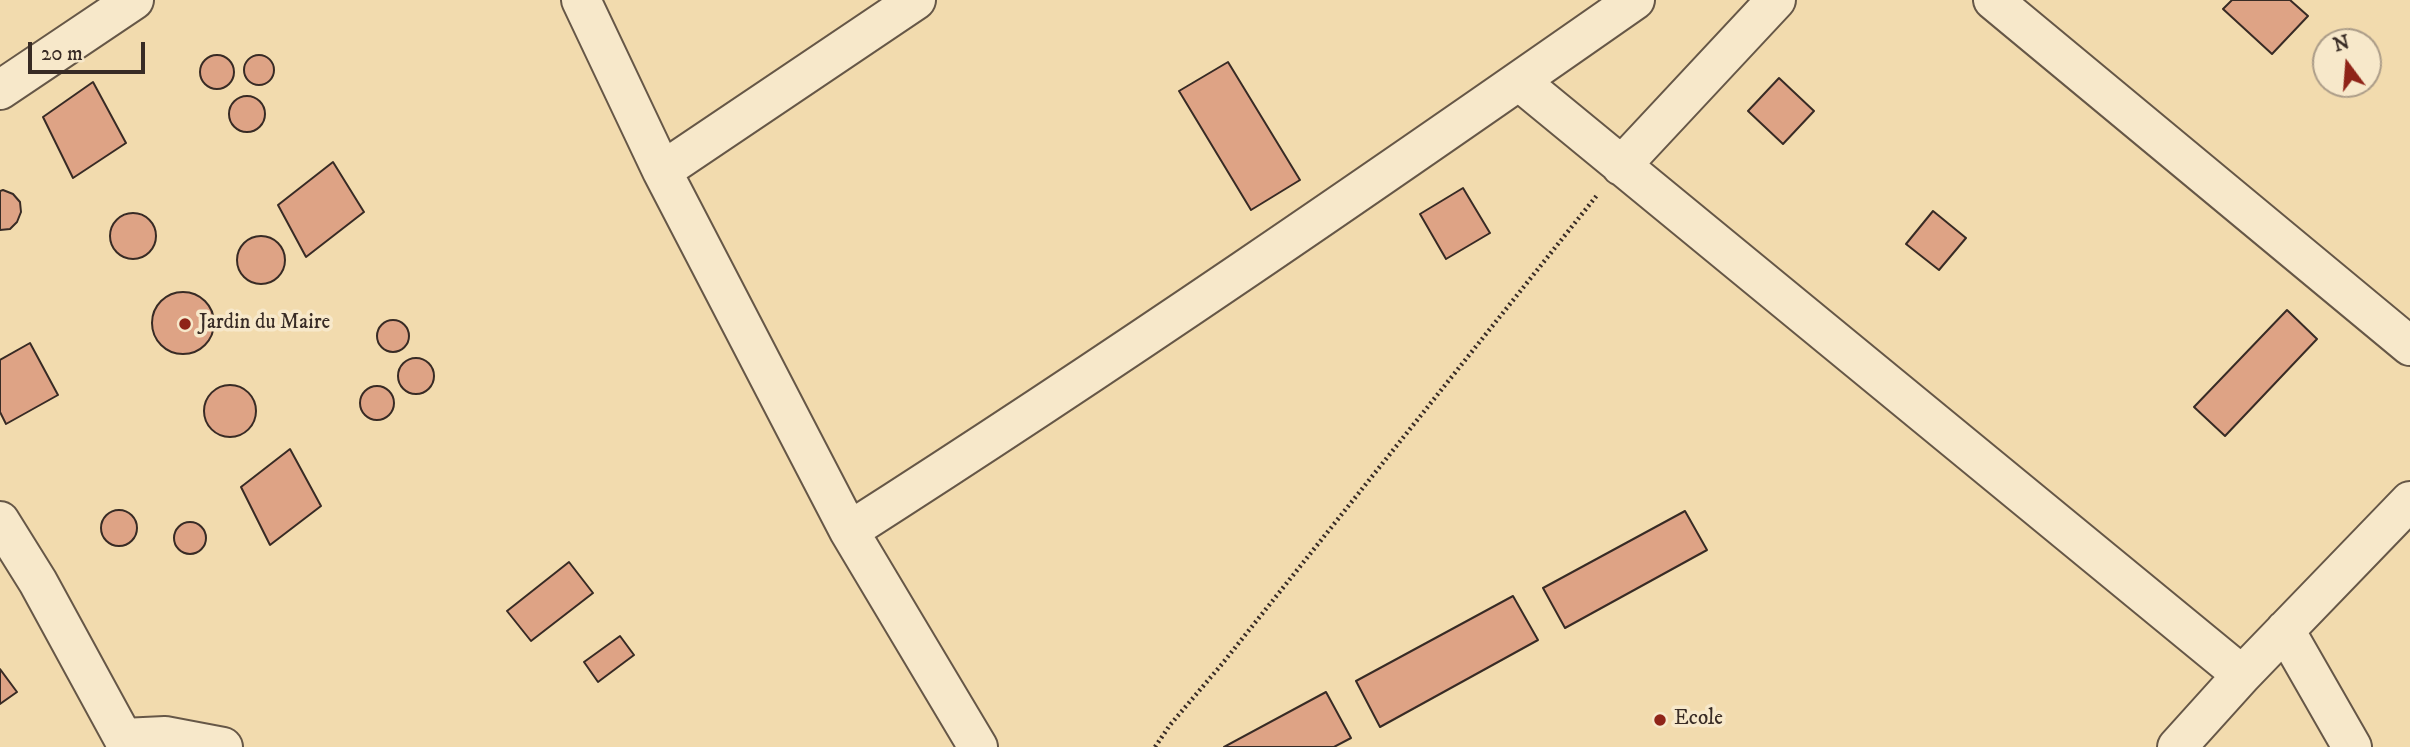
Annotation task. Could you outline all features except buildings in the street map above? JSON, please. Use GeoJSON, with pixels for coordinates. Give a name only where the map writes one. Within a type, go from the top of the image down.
{"type":"FeatureCollection","features":[{"type":"Feature","properties":{"kind":"street"},"geometry":{"type":"LineString","coordinates":[[0,90],[134,0]]}},
{"type":"Feature","properties":{"kind":"street"},"geometry":{"type":"LineString","coordinates":[[581,0],[662,171],[849,531],[978,747]]}},
{"type":"Feature","properties":{"kind":"street"},"geometry":{"type":"LineString","coordinates":[[662,171],[916,0]]}},
{"type":"Feature","properties":{"kind":"street"},"geometry":{"type":"LineString","coordinates":[[849,531],[955,463],[1635,0]]}},
{"type":"Feature","properties":{"kind":"street"},"geometry":{"type":"LineString","coordinates":[[1621,166],[1776,0]]}},
{"type":"Feature","properties":{"kind":"street"},"geometry":{"type":"LineString","coordinates":[[1993,0],[2410,346]]}},
{"type":"Feature","properties":{"kind":"street"},"geometry":{"type":"LineString","coordinates":[[1519,81],[2242,675]]}},
{"type":"Feature","properties":{"kind":"street"},"geometry":{"type":"LineString","coordinates":[[2177,747],[2242,675],[2410,501]]}},
{"type":"Feature","properties":{"kind":"street"},"geometry":{"type":"LineString","coordinates":[[0,521],[38,582],[126,742],[165,736],[223,747]]}},
{"type":"Feature","properties":{"kind":"street"},"geometry":{"type":"LineString","coordinates":[[2285,630],[2352,747]]}},
{"type":"Feature","properties":{"kind":"path"},"geometry":{"type":"LineString","coordinates":[[1155,747],[1621,166]]}},
{"type":"Feature","properties":{"kind":"place","name":"Jardin du Maire"},"geometry":{"type":"Point","coordinates":[185,324]}},
{"type":"Feature","properties":{"kind":"place","name":"Ecole"},"geometry":{"type":"Point","coordinates":[1660,720]}}]}
